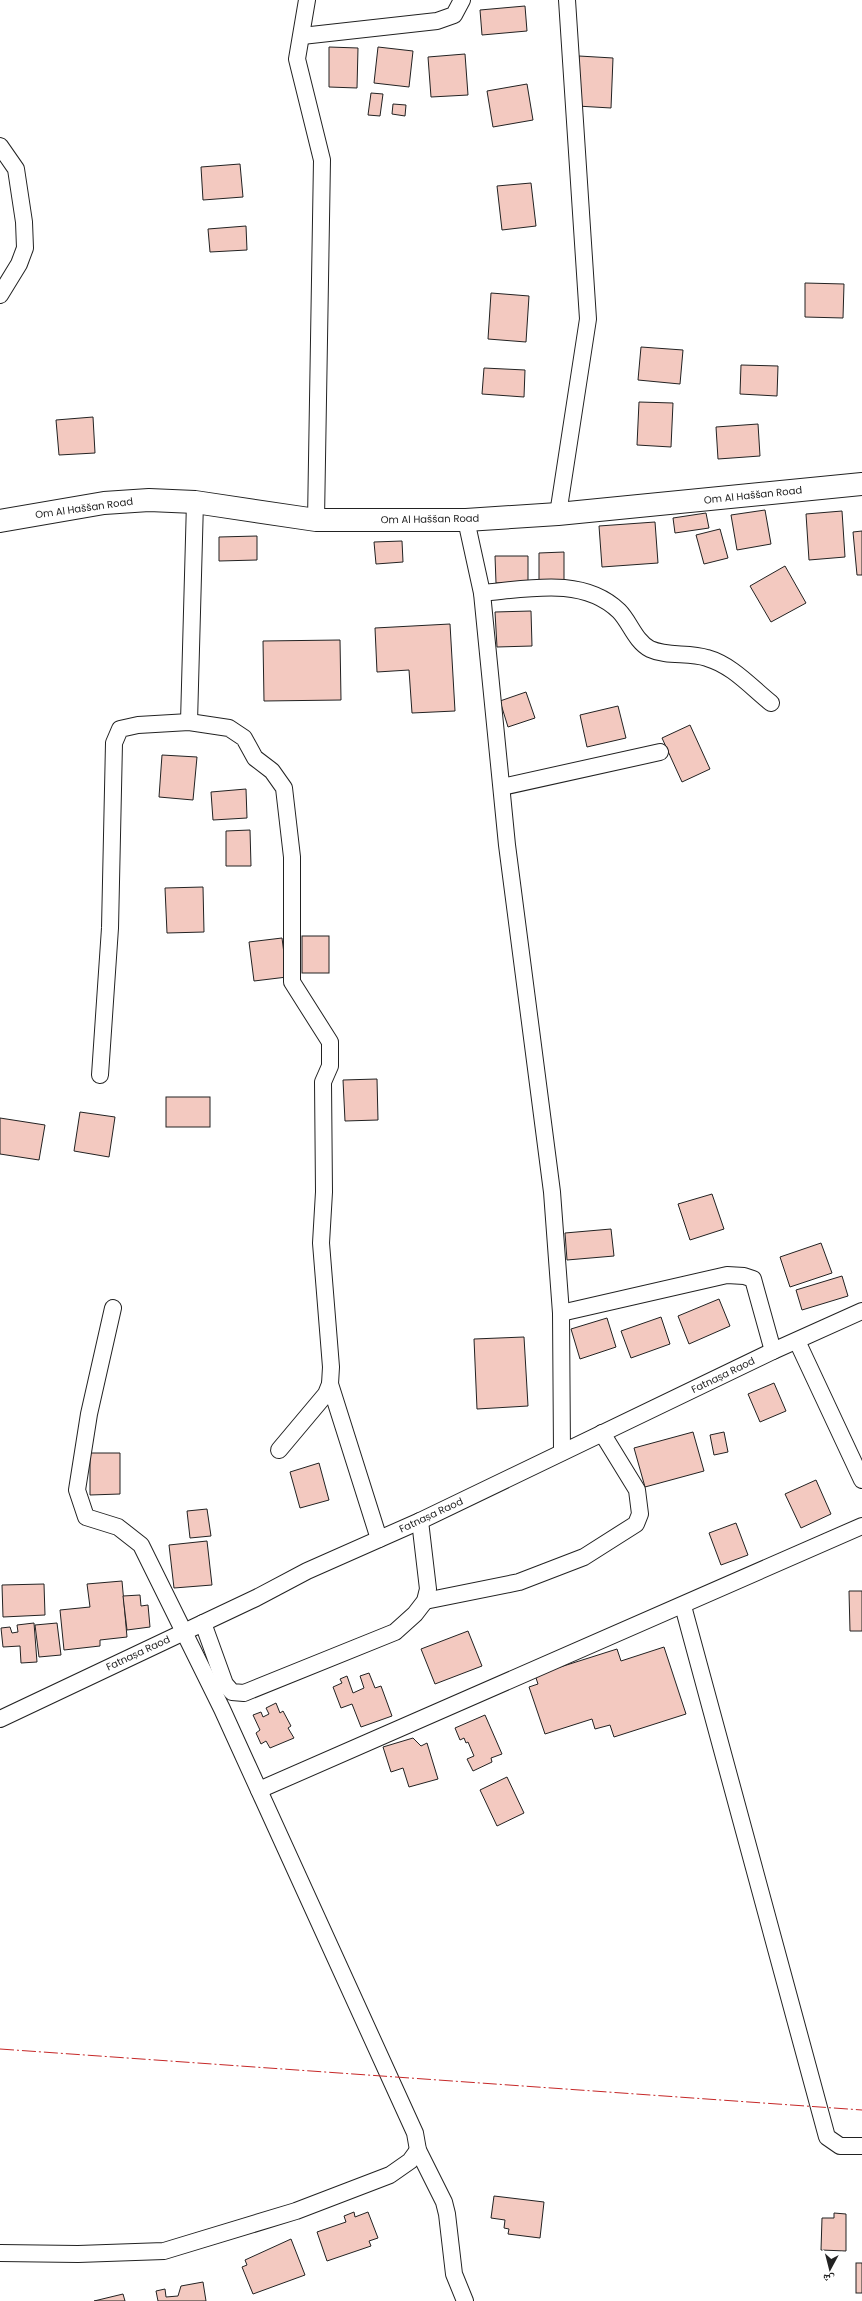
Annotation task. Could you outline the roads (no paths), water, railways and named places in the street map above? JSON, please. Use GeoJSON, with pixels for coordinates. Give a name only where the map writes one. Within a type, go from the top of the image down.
{"type":"FeatureCollection","features":[{"type":"Feature","properties":{"kind":"street"},"geometry":{"type":"LineString","coordinates":[[306,0],[302,36],[297,59],[322,160],[316,520]]}},
{"type":"Feature","properties":{"kind":"street"},"geometry":{"type":"LineString","coordinates":[[302,36],[437,22],[454,15],[462,0]]}},
{"type":"Feature","properties":{"kind":"street"},"geometry":{"type":"LineString","coordinates":[[558,514],[588,319],[567,0]]}},
{"type":"Feature","properties":{"kind":"street"},"geometry":{"type":"LineString","coordinates":[[0,146],[16,169],[24,222],[24,248],[19,264],[0,295]]}},
{"type":"Feature","properties":{"kind":"street","name":"Om Al Haššan Road"},"geometry":{"type":"LineString","coordinates":[[0,521],[104,503],[149,500],[195,502],[316,520],[466,520],[558,514],[862,484]]}},
{"type":"Feature","properties":{"kind":"street"},"geometry":{"type":"LineString","coordinates":[[189,722],[195,502]]}},
{"type":"Feature","properties":{"kind":"street"},"geometry":{"type":"LineString","coordinates":[[466,520],[482,592],[502,787],[552,1192],[561,1313],[562,1452]]}},
{"type":"Feature","properties":{"kind":"street"},"geometry":{"type":"LineString","coordinates":[[482,592],[563,586],[591,593],[619,611],[639,640],[650,648],[706,657],[726,665],[771,703]]}},
{"type":"Feature","properties":{"kind":"street"},"geometry":{"type":"LineString","coordinates":[[100,1075],[110,928],[114,744],[120,729],[138,725],[189,722],[229,728],[244,738],[255,758],[272,771],[284,788],[292,857],[292,982],[330,1042],[331,1056],[323,1082],[324,1192],[321,1243],[331,1367],[330,1384],[326,1394],[279,1450]]}},
{"type":"Feature","properties":{"kind":"street"},"geometry":{"type":"LineString","coordinates":[[502,787],[660,752]]}},
{"type":"Feature","properties":{"kind":"street"},"geometry":{"type":"LineString","coordinates":[[561,1313],[727,1275],[744,1276],[753,1279],[772,1351]]}},
{"type":"Feature","properties":{"kind":"street"},"geometry":{"type":"LineString","coordinates":[[113,1308],[89,1414],[77,1490],[86,1517],[118,1527],[141,1545],[184,1631],[259,1790],[415,2133],[418,2150],[444,2202],[447,2214],[454,2274],[465,2301]]}},
{"type":"Feature","properties":{"kind":"street","name":"Fatnaṣa Raod"},"geometry":{"type":"LineString","coordinates":[[0,1719],[203,1623],[306,1571],[420,1521],[772,1351],[862,1311]]}},
{"type":"Feature","properties":{"kind":"street"},"geometry":{"type":"LineString","coordinates":[[797,1341],[862,1480]]}},
{"type":"Feature","properties":{"kind":"street"},"geometry":{"type":"LineString","coordinates":[[330,1384],[379,1539]]}},
{"type":"Feature","properties":{"kind":"street"},"geometry":{"type":"LineString","coordinates":[[425,1601],[518,1582],[584,1557],[636,1524],[640,1514],[637,1490],[602,1433]]}},
{"type":"Feature","properties":{"kind":"street"},"geometry":{"type":"LineString","coordinates":[[203,1623],[225,1684],[232,1692],[244,1692],[395,1632],[416,1614],[425,1601],[428,1588],[420,1521]]}},
{"type":"Feature","properties":{"kind":"street"},"geometry":{"type":"LineString","coordinates":[[259,1790],[683,1606],[862,1526]]}},
{"type":"Feature","properties":{"kind":"street"},"geometry":{"type":"LineString","coordinates":[[683,1606],[827,2137],[840,2146],[862,2146]]}},
{"type":"Feature","properties":{"kind":"street"},"geometry":{"type":"LineString","coordinates":[[0,2253],[78,2254],[164,2251],[296,2211],[390,2175],[410,2161],[418,2150]]}}]}
